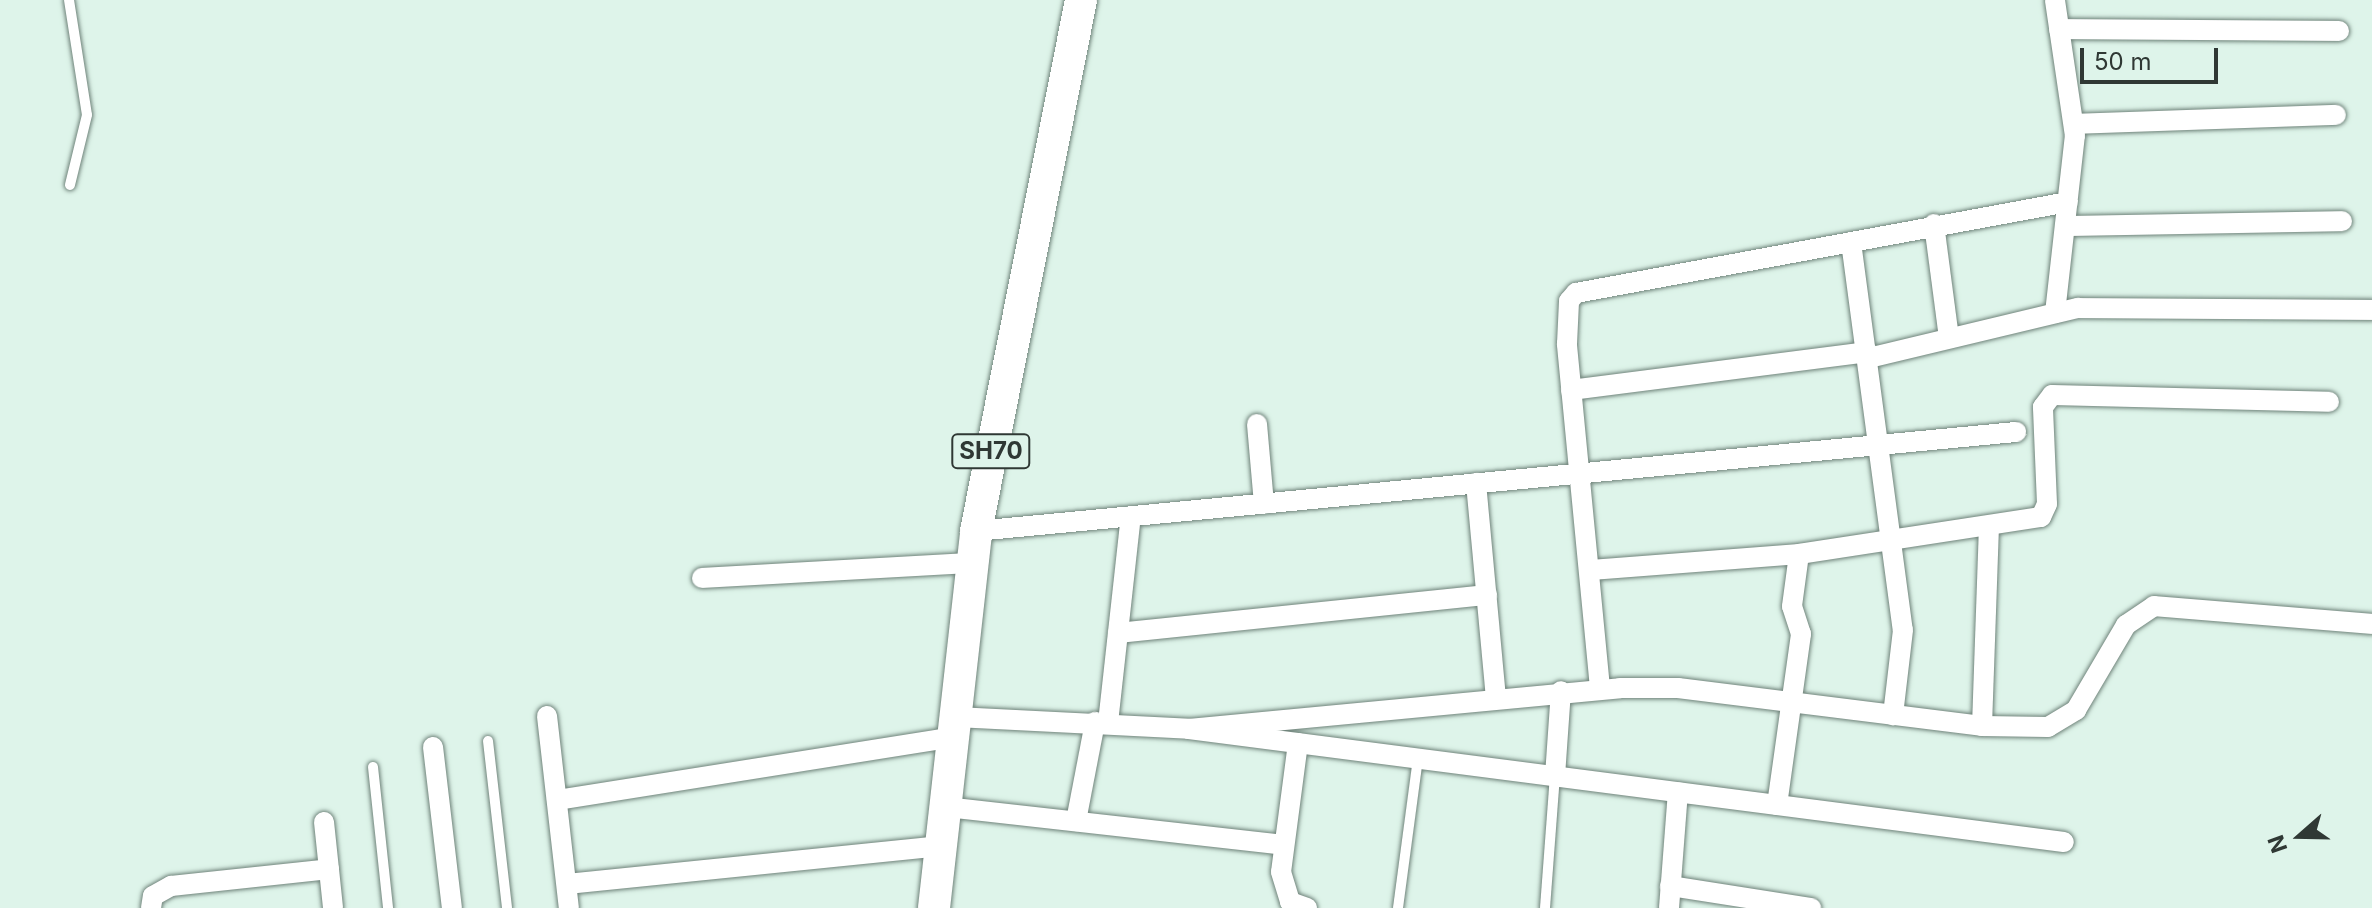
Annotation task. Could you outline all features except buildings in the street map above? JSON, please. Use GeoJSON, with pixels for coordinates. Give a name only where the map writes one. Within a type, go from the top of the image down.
{"type":"FeatureCollection","features":[{"type":"Feature","properties":{"kind":"main road","name":"SH70"},"geometry":{"type":"LineString","coordinates":[[934,908],[976,531],[1081,0]]}},
{"type":"Feature","properties":{"kind":"street"},"geometry":{"type":"LineString","coordinates":[[2055,0],[2074,124],[2055,313]]}},
{"type":"Feature","properties":{"kind":"street"},"geometry":{"type":"LineString","coordinates":[[2059,29],[2339,31]]}},
{"type":"Feature","properties":{"kind":"street"},"geometry":{"type":"LineString","coordinates":[[2074,124],[2336,115]]}},
{"type":"Feature","properties":{"kind":"street"},"geometry":{"type":"LineString","coordinates":[[1600,688],[1591,570],[1571,390],[1567,312],[1576,293],[1934,224],[2068,202]]}},
{"type":"Feature","properties":{"kind":"street"},"geometry":{"type":"LineString","coordinates":[[2065,226],[2342,221]]}},
{"type":"Feature","properties":{"kind":"street"},"geometry":{"type":"LineString","coordinates":[[1934,224],[1949,338]]}},
{"type":"Feature","properties":{"kind":"street"},"geometry":{"type":"LineString","coordinates":[[1851,242],[1882,445],[1903,630],[1893,715]]}},
{"type":"Feature","properties":{"kind":"street"},"geometry":{"type":"LineString","coordinates":[[1571,390],[1869,355],[2078,308],[2372,310]]}},
{"type":"Feature","properties":{"kind":"street"},"geometry":{"type":"LineString","coordinates":[[1591,570],[1799,554],[2034,521],[2045,511],[2043,407],[2052,395],[2329,402]]}},
{"type":"Feature","properties":{"kind":"street"},"geometry":{"type":"LineString","coordinates":[[1257,424],[1264,504]]}},
{"type":"Feature","properties":{"kind":"street"},"geometry":{"type":"LineString","coordinates":[[976,531],[2016,432]]}},
{"type":"Feature","properties":{"kind":"street"},"geometry":{"type":"LineString","coordinates":[[1476,483],[1496,697]]}},
{"type":"Feature","properties":{"kind":"street"},"geometry":{"type":"LineString","coordinates":[[1076,821],[1102,722],[1118,633],[1131,516]]}},
{"type":"Feature","properties":{"kind":"street"},"geometry":{"type":"LineString","coordinates":[[1982,726],[1989,528]]}},
{"type":"Feature","properties":{"kind":"street"},"geometry":{"type":"LineString","coordinates":[[1777,805],[1789,702],[1801,634],[1792,606],[1799,554]]}},
{"type":"Feature","properties":{"kind":"street"},"geometry":{"type":"LineString","coordinates":[[702,578],[973,563]]}},
{"type":"Feature","properties":{"kind":"street"},"geometry":{"type":"LineString","coordinates":[[1118,633],[1487,595]]}},
{"type":"Feature","properties":{"kind":"street"},"geometry":{"type":"LineString","coordinates":[[1189,729],[1600,688],[1678,688],[1982,726],[2048,727],[2065,719],[2126,625],[2154,606],[2372,624]]}},
{"type":"Feature","properties":{"kind":"street"},"geometry":{"type":"LineString","coordinates":[[1555,776],[1561,691]]}},
{"type":"Feature","properties":{"kind":"street"},"geometry":{"type":"LineString","coordinates":[[547,716],[569,908]]}},
{"type":"Feature","properties":{"kind":"street"},"geometry":{"type":"LineString","coordinates":[[557,800],[955,727],[1102,722],[1189,729],[2064,842]]}},
{"type":"Feature","properties":{"kind":"street"},"geometry":{"type":"LineString","coordinates":[[1298,743],[1283,845],[1282,889],[1290,902],[1307,908]]}},
{"type":"Feature","properties":{"kind":"street"},"geometry":{"type":"LineString","coordinates":[[433,747],[452,908]]}},
{"type":"Feature","properties":{"kind":"street"},"geometry":{"type":"LineString","coordinates":[[1669,908],[1678,792]]}},
{"type":"Feature","properties":{"kind":"street"},"geometry":{"type":"LineString","coordinates":[[946,807],[1283,845]]}},
{"type":"Feature","properties":{"kind":"street"},"geometry":{"type":"LineString","coordinates":[[324,822],[333,908]]}},
{"type":"Feature","properties":{"kind":"street"},"geometry":{"type":"LineString","coordinates":[[567,884],[941,846]]}},
{"type":"Feature","properties":{"kind":"street"},"geometry":{"type":"LineString","coordinates":[[151,908],[153,896],[171,886],[329,869]]}},
{"type":"Feature","properties":{"kind":"street"},"geometry":{"type":"LineString","coordinates":[[1670,886],[1780,906],[1811,908]]}},
{"type":"Feature","properties":{"kind":"lane"},"geometry":{"type":"LineString","coordinates":[[69,0],[87,115],[70,185]]}},
{"type":"Feature","properties":{"kind":"lane"},"geometry":{"type":"LineString","coordinates":[[488,741],[507,908]]}},
{"type":"Feature","properties":{"kind":"lane"},"geometry":{"type":"LineString","coordinates":[[1398,908],[1418,759]]}},
{"type":"Feature","properties":{"kind":"lane"},"geometry":{"type":"LineString","coordinates":[[373,767],[388,908]]}},
{"type":"Feature","properties":{"kind":"lane"},"geometry":{"type":"LineString","coordinates":[[1545,908],[1555,776]]}}]}
